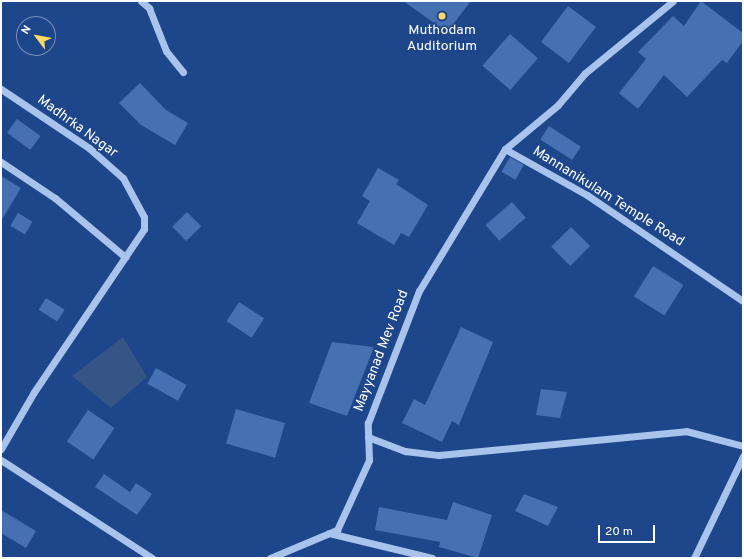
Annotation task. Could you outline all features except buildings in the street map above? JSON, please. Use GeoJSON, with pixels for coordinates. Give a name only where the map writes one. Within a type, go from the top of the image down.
{"type":"FeatureCollection","features":[{"type":"Feature","properties":{"kind":"street"},"geometry":{"type":"LineString","coordinates":[[141,1],[151,14],[166,51],[183,72]]}},
{"type":"Feature","properties":{"kind":"street","name":"Mannanikulam Temple Road"},"geometry":{"type":"LineString","coordinates":[[673,1],[585,73],[558,105],[505,148],[587,195],[743,301]]}},
{"type":"Feature","properties":{"kind":"street","name":"Madhrka Nagar"},"geometry":{"type":"LineString","coordinates":[[1,89],[89,148],[124,178],[144,217],[144,228],[34,392],[1,449]]}},
{"type":"Feature","properties":{"kind":"street","name":"Mayyanad Mev Road"},"geometry":{"type":"LineString","coordinates":[[270,558],[337,530],[369,460],[368,423],[419,291],[505,148]]}},
{"type":"Feature","properties":{"kind":"street"},"geometry":{"type":"LineString","coordinates":[[1,162],[55,198],[125,257]]}},
{"type":"Feature","properties":{"kind":"street"},"geometry":{"type":"LineString","coordinates":[[368,437],[405,451],[439,455],[686,431],[743,446]]}},
{"type":"Feature","properties":{"kind":"street"},"geometry":{"type":"LineString","coordinates":[[694,558],[743,456]]}},
{"type":"Feature","properties":{"kind":"street"},"geometry":{"type":"LineString","coordinates":[[1,460],[152,558]]}},
{"type":"Feature","properties":{"kind":"street"},"geometry":{"type":"LineString","coordinates":[[329,533],[432,558]]}},
{"type":"Feature","properties":{"kind":"water"},"geometry":{"type":"Polygon","coordinates":[[[123,337],[147,377],[111,408],[72,376],[123,337]]]}},
{"type":"Feature","properties":{"kind":"place","name":"Muthodam Auditorium"},"geometry":{"type":"Point","coordinates":[442,16]}}]}
